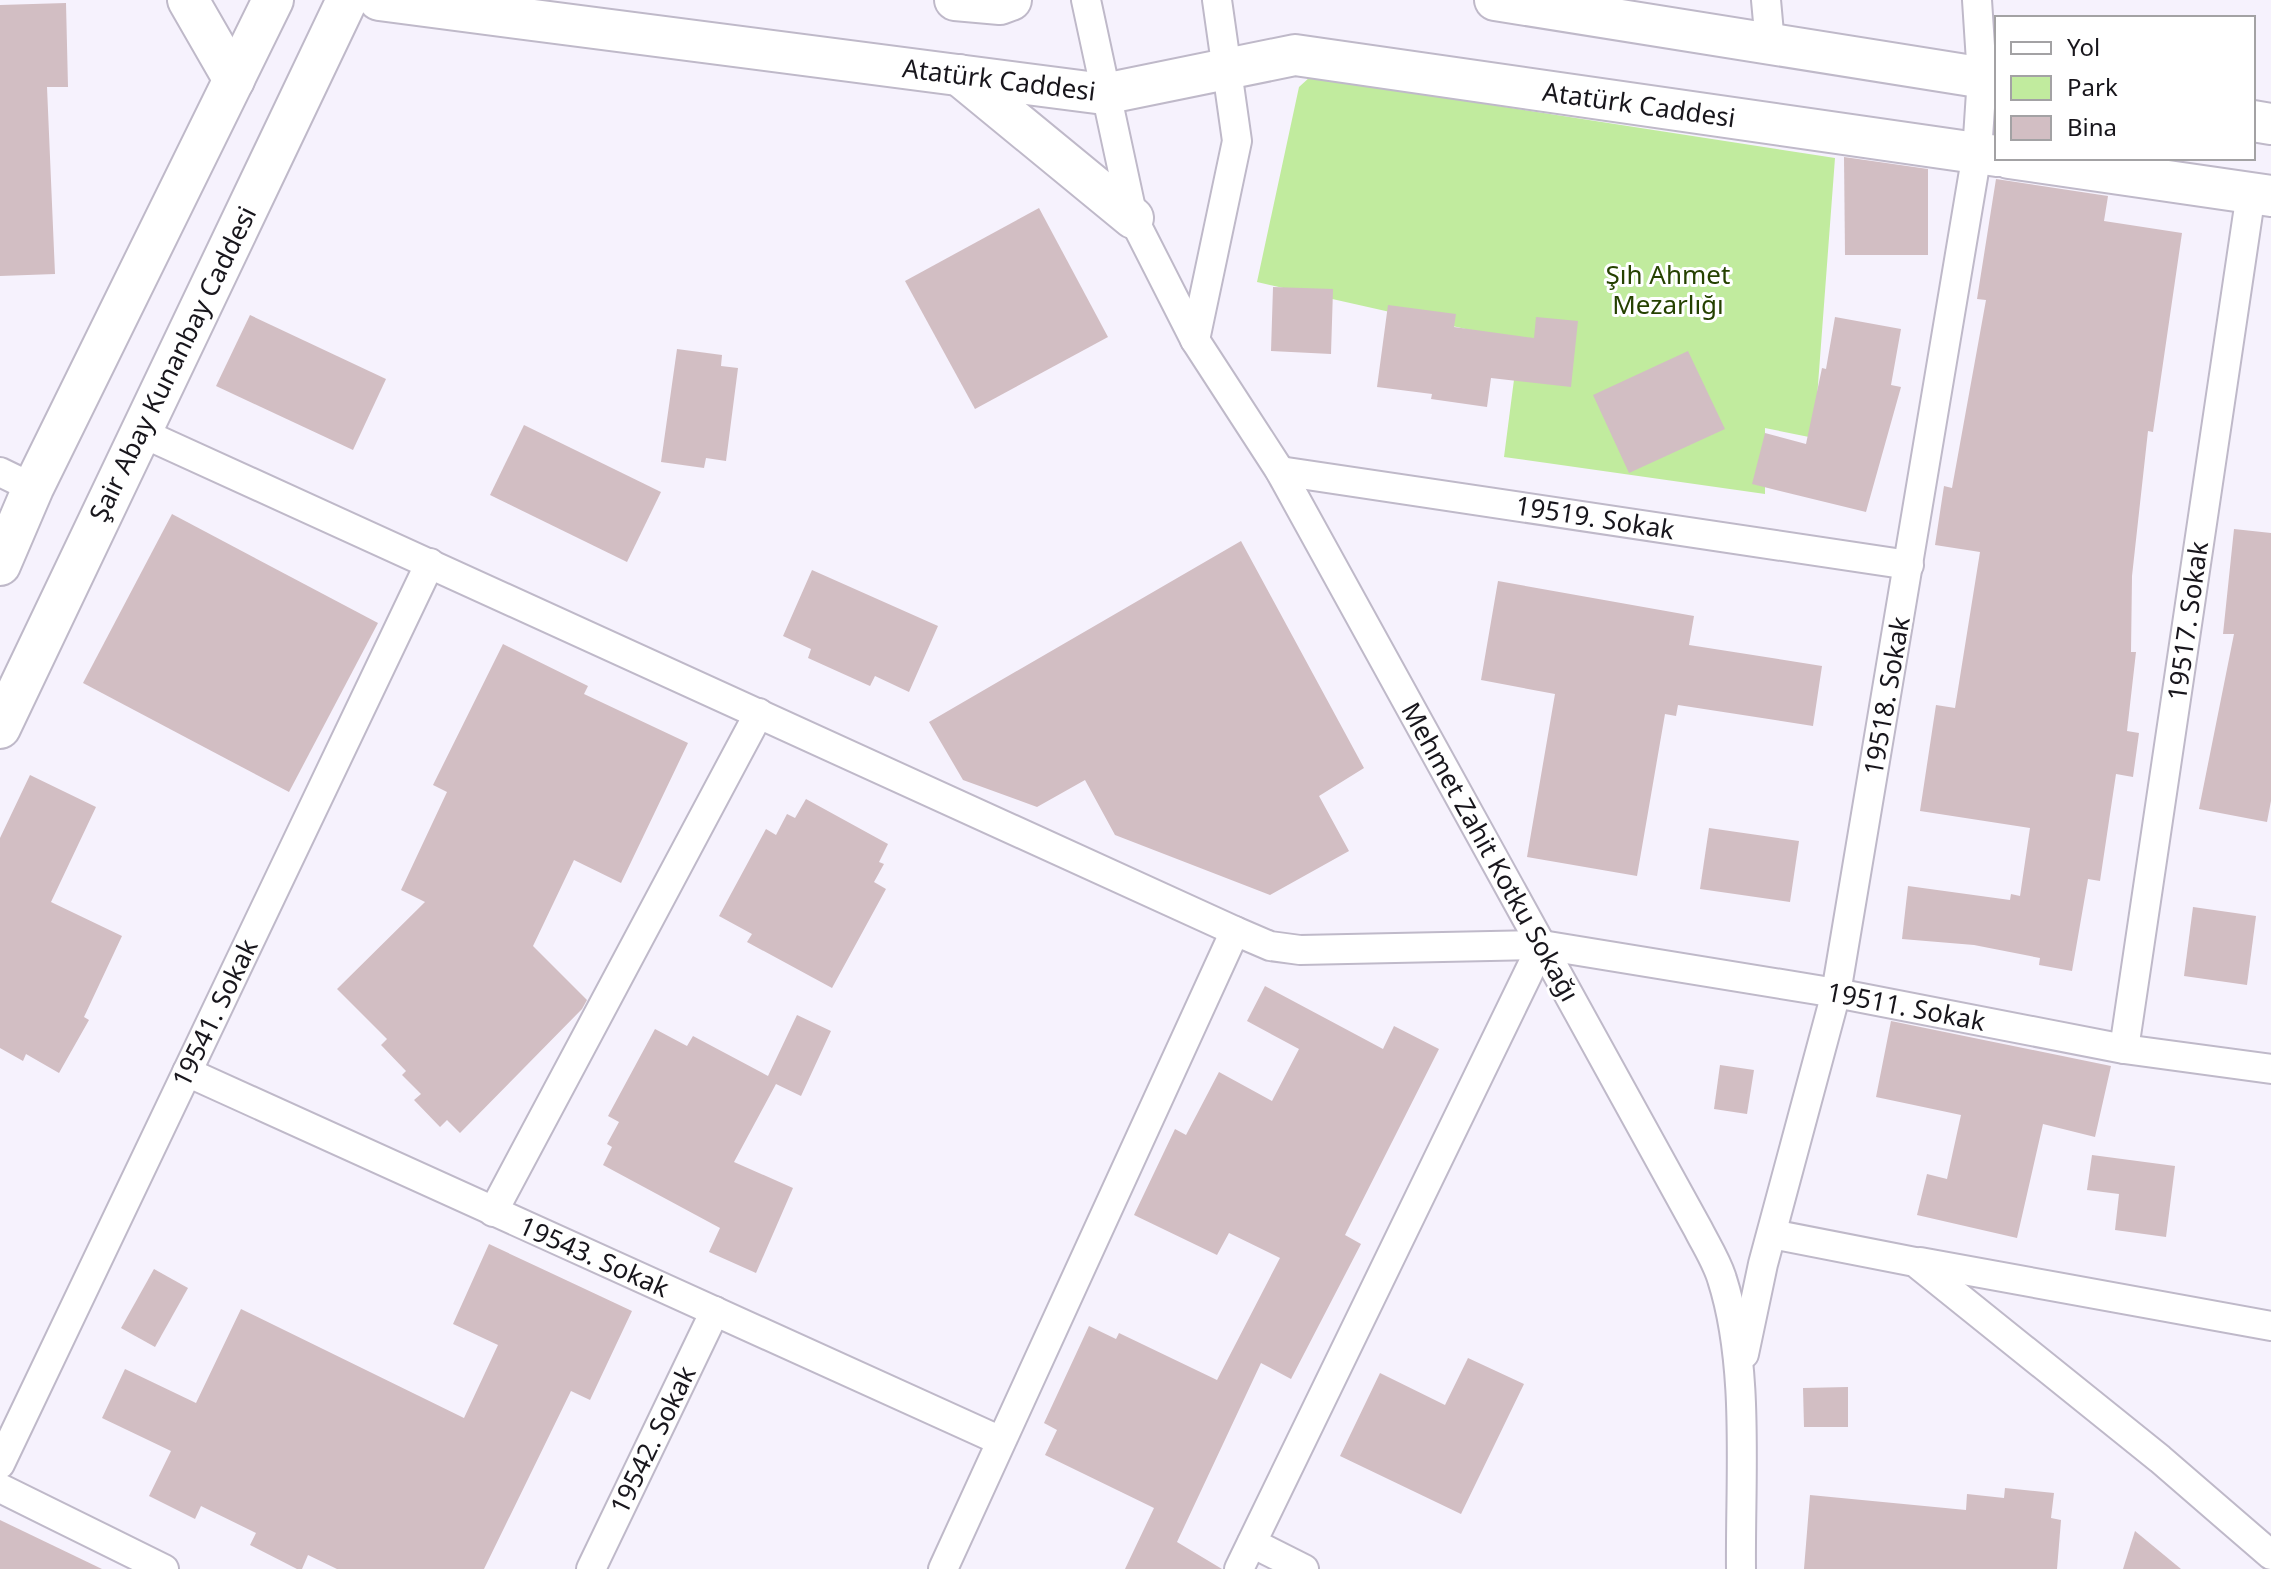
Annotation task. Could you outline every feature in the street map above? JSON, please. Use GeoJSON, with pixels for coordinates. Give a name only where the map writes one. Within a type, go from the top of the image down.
{"type":"FeatureCollection","features":[{"type":"Feature","properties":{"kind":"street"},"geometry":{"type":"LineString","coordinates":[[188,0],[234,80]]}},
{"type":"Feature","properties":{"kind":"street"},"geometry":{"type":"LineString","coordinates":[[0,565],[17,480],[234,80],[273,0]]}},
{"type":"Feature","properties":{"kind":"street","name":"Şair Abay Kunanbay Caddesi"},"geometry":{"type":"LineString","coordinates":[[0,728],[347,0]]}},
{"type":"Feature","properties":{"kind":"street","name":"Atatürk Caddesi"},"geometry":{"type":"LineString","coordinates":[[379,0],[1104,94],[1295,55],[1994,156]]}},
{"type":"Feature","properties":{"kind":"street"},"geometry":{"type":"LineString","coordinates":[[955,0],[1000,4],[1011,0]]}},
{"type":"Feature","properties":{"kind":"street","name":"Mehmet Zahit Kotku Sokağı"},"geometry":{"type":"LineString","coordinates":[[1086,0],[1133,218],[1195,340],[1280,471],[1698,1229],[1722,1278],[1732,1322],[1738,1383]]}},
{"type":"Feature","properties":{"kind":"street"},"geometry":{"type":"LineString","coordinates":[[1195,340],[1237,141],[1217,0]]}},
{"type":"Feature","properties":{"kind":"street"},"geometry":{"type":"LineString","coordinates":[[1495,0],[1561,5],[1770,44],[1990,78]]}},
{"type":"Feature","properties":{"kind":"street"},"geometry":{"type":"LineString","coordinates":[[1766,0],[1770,44]]}},
{"type":"Feature","properties":{"kind":"street","name":"19518. Sokak"},"geometry":{"type":"LineString","coordinates":[[1738,1383],[1763,1264],[1836,993],[1909,565],[1994,156],[1990,78],[1977,0]]}},
{"type":"Feature","properties":{"kind":"street"},"geometry":{"type":"LineString","coordinates":[[959,75],[1133,218]]}},
{"type":"Feature","properties":{"kind":"street","name":"Atatürk Caddesi"},"geometry":{"type":"LineString","coordinates":[[2022,160],[2261,194]]}},
{"type":"Feature","properties":{"kind":"street","name":"19517. Sokak"},"geometry":{"type":"LineString","coordinates":[[2124,1049],[2261,194]]}},
{"type":"Feature","properties":{"kind":"street","name":"19511. Sokak"},"geometry":{"type":"LineString","coordinates":[[140,432],[1270,946],[1300,950],[1542,945],[1836,993],[2124,1049],[2271,1069]]}},
{"type":"Feature","properties":{"kind":"street","name":"19519. Sokak"},"geometry":{"type":"LineString","coordinates":[[1280,471],[1909,565]]}},
{"type":"Feature","properties":{"kind":"street","name":"19541. Sokak"},"geometry":{"type":"LineString","coordinates":[[0,1464],[430,563]]}},
{"type":"Feature","properties":{"kind":"street"},"geometry":{"type":"LineString","coordinates":[[493,1212],[759,713]]}},
{"type":"Feature","properties":{"kind":"street"},"geometry":{"type":"LineString","coordinates":[[943,1569],[1235,931]]}},
{"type":"Feature","properties":{"kind":"street"},"geometry":{"type":"LineString","coordinates":[[1239,1569],[1542,945]]}},
{"type":"Feature","properties":{"kind":"street","name":"19543. Sokak"},"geometry":{"type":"LineString","coordinates":[[187,1072],[1001,1441]]}},
{"type":"Feature","properties":{"kind":"street"},"geometry":{"type":"LineString","coordinates":[[1772,1234],[2271,1326]]}},
{"type":"Feature","properties":{"kind":"street"},"geometry":{"type":"LineString","coordinates":[[1915,1262],[2160,1459],[2271,1555]]}},
{"type":"Feature","properties":{"kind":"street"},"geometry":{"type":"LineString","coordinates":[[1722,1278],[1763,1264]]}},
{"type":"Feature","properties":{"kind":"street","name":"19542. Sokak"},"geometry":{"type":"LineString","coordinates":[[591,1569],[715,1311]]}},
{"type":"Feature","properties":{"kind":"street"},"geometry":{"type":"LineString","coordinates":[[1738,1383],[1741,1569]]}},
{"type":"Feature","properties":{"kind":"street"},"geometry":{"type":"LineString","coordinates":[[0,1488],[164,1569]]}},
{"type":"Feature","properties":{"kind":"street"},"geometry":{"type":"LineString","coordinates":[[1252,1543],[1304,1569]]}},
{"type":"Feature","properties":{"kind":"green space","name":"Şıh Ahmet Mezarlığı"},"geometry":{"type":"Polygon","coordinates":[[[1310,77],[1835,158],[1814,438],[1765,428],[1765,494],[1504,457],[1519,341],[1257,282],[1299,87],[1310,77]]]}},
{"type":"Feature","properties":{"kind":"building"},"geometry":{"type":"Polygon","coordinates":[[[66,3],[68,87],[47,87],[55,274],[0,276],[0,5],[66,3]]]}},
{"type":"Feature","properties":{"kind":"building"},"geometry":{"type":"Polygon","coordinates":[[[1844,157],[1928,169],[1928,255],[1845,255],[1844,157]]]}},
{"type":"Feature","properties":{"kind":"building"},"geometry":{"type":"Polygon","coordinates":[[[1996,179],[2108,196],[2104,221],[2182,233],[2153,432],[2148,431],[2132,576],[2131,652],[2136,652],[2127,731],[2139,733],[2133,777],[2116,774],[2100,881],[2088,879],[2072,971],[2039,965],[2040,958],[1974,945],[1902,939],[1908,886],[2010,900],[2011,894],[2020,896],[2030,828],[1920,811],[1936,705],[1955,708],[1980,552],[1935,545],[1944,486],[1952,488],[1986,300],[1977,299],[1996,179]]]}},
{"type":"Feature","properties":{"kind":"building"},"geometry":{"type":"Polygon","coordinates":[[[1039,208],[1108,337],[975,409],[905,281],[1039,208]]]}},
{"type":"Feature","properties":{"kind":"building"},"geometry":{"type":"Polygon","coordinates":[[[1273,287],[1333,289],[1331,354],[1271,351],[1273,287]]]}},
{"type":"Feature","properties":{"kind":"building"},"geometry":{"type":"Polygon","coordinates":[[[1388,305],[1456,314],[1454,327],[1534,338],[1536,317],[1578,321],[1571,387],[1491,378],[1487,407],[1431,399],[1432,394],[1377,387],[1388,305]]]}},
{"type":"Feature","properties":{"kind":"building"},"geometry":{"type":"Polygon","coordinates":[[[250,315],[386,379],[353,450],[216,386],[250,315]]]}},
{"type":"Feature","properties":{"kind":"building"},"geometry":{"type":"Polygon","coordinates":[[[1835,317],[1901,329],[1891,385],[1901,387],[1866,512],[1752,484],[1765,433],[1806,444],[1822,368],[1826,369],[1835,317]]]}},
{"type":"Feature","properties":{"kind":"building"},"geometry":{"type":"Polygon","coordinates":[[[677,349],[722,355],[721,366],[738,368],[726,461],[706,458],[704,468],[661,462],[677,349]]]}},
{"type":"Feature","properties":{"kind":"building"},"geometry":{"type":"Polygon","coordinates":[[[1688,351],[1725,429],[1629,473],[1593,395],[1688,351]]]}},
{"type":"Feature","properties":{"kind":"building"},"geometry":{"type":"Polygon","coordinates":[[[524,425],[661,492],[627,562],[490,495],[524,425]]]}},
{"type":"Feature","properties":{"kind":"building"},"geometry":{"type":"Polygon","coordinates":[[[172,514],[378,623],[289,792],[83,683],[172,514]]]}},
{"type":"Feature","properties":{"kind":"building"},"geometry":{"type":"Polygon","coordinates":[[[2234,529],[2271,533],[2271,801],[2267,822],[2199,809],[2234,634],[2223,634],[2234,529]]]}},
{"type":"Feature","properties":{"kind":"building"},"geometry":{"type":"Polygon","coordinates":[[[1241,541],[1364,768],[1319,796],[1349,851],[1270,895],[1115,835],[1085,780],[1037,807],[963,780],[929,722],[1241,541]]]}},
{"type":"Feature","properties":{"kind":"building"},"geometry":{"type":"Polygon","coordinates":[[[812,570],[938,626],[909,692],[875,676],[870,686],[808,658],[811,649],[783,636],[812,570]]]}},
{"type":"Feature","properties":{"kind":"building"},"geometry":{"type":"Polygon","coordinates":[[[1498,581],[1694,616],[1689,645],[1822,666],[1813,726],[1678,705],[1676,716],[1665,714],[1637,876],[1527,857],[1555,694],[1481,680],[1498,581]]]}},
{"type":"Feature","properties":{"kind":"building"},"geometry":{"type":"Polygon","coordinates":[[[503,644],[588,686],[584,694],[688,743],[621,883],[574,860],[533,946],[587,1000],[582,1009],[460,1133],[447,1120],[440,1127],[414,1100],[421,1094],[402,1075],[406,1071],[381,1045],[387,1039],[337,989],[425,902],[401,890],[447,792],[433,785],[503,644]]]}},
{"type":"Feature","properties":{"kind":"building"},"geometry":{"type":"Polygon","coordinates":[[[30,775],[96,807],[51,902],[122,936],[84,1017],[89,1020],[59,1073],[26,1054],[23,1061],[0,1048],[0,838],[30,775]]]}},
{"type":"Feature","properties":{"kind":"building"},"geometry":{"type":"Polygon","coordinates":[[[806,799],[888,844],[879,862],[884,864],[874,882],[886,889],[832,988],[747,942],[752,934],[719,916],[766,829],[776,835],[787,814],[795,818],[806,799]]]}},
{"type":"Feature","properties":{"kind":"building"},"geometry":{"type":"Polygon","coordinates":[[[1709,828],[1799,841],[1790,902],[1700,889],[1709,828]]]}},
{"type":"Feature","properties":{"kind":"building"},"geometry":{"type":"Polygon","coordinates":[[[2193,907],[2256,916],[2247,985],[2184,976],[2193,907]]]}},
{"type":"Feature","properties":{"kind":"building"},"geometry":{"type":"Polygon","coordinates":[[[1265,986],[1383,1049],[1394,1026],[1439,1049],[1345,1235],[1361,1244],[1291,1379],[1261,1363],[1177,1542],[1222,1569],[1125,1569],[1154,1508],[1045,1455],[1057,1430],[1044,1423],[1089,1326],[1116,1339],[1119,1333],[1217,1380],[1280,1258],[1229,1233],[1217,1255],[1134,1215],[1175,1129],[1186,1135],[1219,1072],[1272,1101],[1299,1049],[1247,1021],[1265,986]]]}},
{"type":"Feature","properties":{"kind":"building"},"geometry":{"type":"Polygon","coordinates":[[[797,1015],[831,1031],[801,1096],[776,1084],[734,1162],[793,1188],[756,1273],[709,1252],[720,1228],[603,1165],[612,1147],[607,1144],[619,1122],[608,1116],[655,1029],[687,1046],[693,1036],[768,1076],[797,1015]]]}},
{"type":"Feature","properties":{"kind":"building"},"geometry":{"type":"Polygon","coordinates":[[[1891,1021],[2111,1066],[2095,1137],[2043,1124],[2017,1238],[1917,1215],[1927,1174],[1947,1179],[1961,1115],[1876,1097],[1891,1021]]]}},
{"type":"Feature","properties":{"kind":"building"},"geometry":{"type":"Polygon","coordinates":[[[1720,1065],[1754,1070],[1747,1114],[1714,1109],[1720,1065]]]}},
{"type":"Feature","properties":{"kind":"building"},"geometry":{"type":"Polygon","coordinates":[[[2092,1155],[2175,1166],[2166,1237],[2115,1230],[2119,1194],[2087,1190],[2092,1155]]]}},
{"type":"Feature","properties":{"kind":"building"},"geometry":{"type":"Polygon","coordinates":[[[489,1244],[632,1311],[590,1400],[571,1391],[484,1569],[337,1569],[308,1555],[302,1569],[297,1569],[250,1545],[256,1533],[201,1506],[195,1519],[149,1496],[171,1451],[102,1418],[125,1369],[196,1403],[241,1309],[464,1418],[498,1345],[453,1324],[489,1244]]]}},
{"type":"Feature","properties":{"kind":"building"},"geometry":{"type":"Polygon","coordinates":[[[154,1269],[188,1288],[155,1347],[121,1328],[154,1269]]]}},
{"type":"Feature","properties":{"kind":"building"},"geometry":{"type":"Polygon","coordinates":[[[1468,1358],[1524,1384],[1461,1514],[1340,1456],[1380,1373],[1445,1405],[1468,1358]]]}},
{"type":"Feature","properties":{"kind":"building"},"geometry":{"type":"Polygon","coordinates":[[[1848,1387],[1848,1427],[1804,1427],[1803,1388],[1848,1387]]]}},
{"type":"Feature","properties":{"kind":"building"},"geometry":{"type":"Polygon","coordinates":[[[2005,1488],[2054,1493],[2051,1518],[2061,1520],[2057,1569],[1804,1569],[1810,1495],[1966,1510],[1967,1494],[2004,1498],[2005,1488]]]}},
{"type":"Feature","properties":{"kind":"building"},"geometry":{"type":"Polygon","coordinates":[[[0,1520],[102,1569],[0,1569],[0,1520]]]}},
{"type":"Feature","properties":{"kind":"building"},"geometry":{"type":"Polygon","coordinates":[[[2135,1531],[2181,1569],[2123,1569],[2135,1531]]]}}]}
